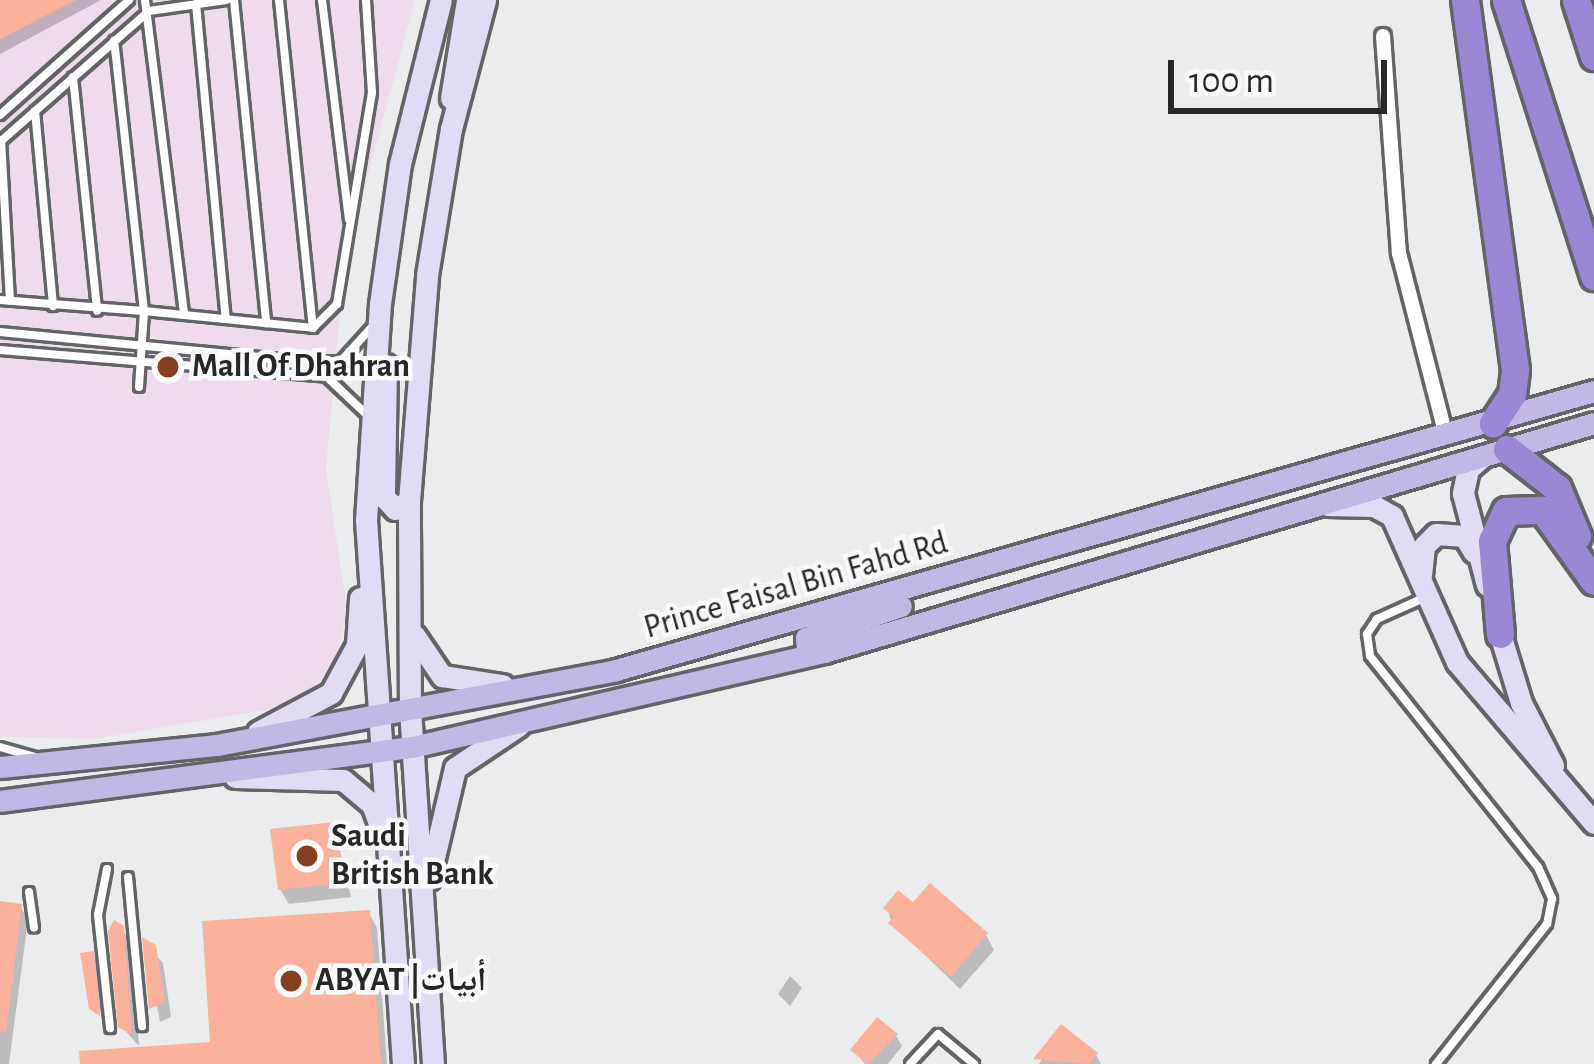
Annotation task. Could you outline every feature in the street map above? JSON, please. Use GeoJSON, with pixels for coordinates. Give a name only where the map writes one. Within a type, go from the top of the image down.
{"type":"FeatureCollection","features":[{"type":"Feature","properties":{"kind":"highway"},"geometry":{"type":"LineString","coordinates":[[1465,0],[1514,370],[1508,405],[1493,423]]}},
{"type":"Feature","properties":{"kind":"highway"},"geometry":{"type":"LineString","coordinates":[[1506,0],[1594,276]]}},
{"type":"Feature","properties":{"kind":"highway"},"geometry":{"type":"LineString","coordinates":[[1576,0],[1594,56]]}},
{"type":"Feature","properties":{"kind":"highway"},"geometry":{"type":"LineString","coordinates":[[1495,453],[1557,488],[1594,579]]}},
{"type":"Feature","properties":{"kind":"highway"},"geometry":{"type":"LineString","coordinates":[[1500,634],[1492,541],[1506,512],[1543,510],[1594,579]]}},
{"type":"Feature","properties":{"kind":"main road","name":"Prince Faisal Bin Fahd Rd"},"geometry":{"type":"LineString","coordinates":[[0,767],[236,741],[410,713],[556,682],[1041,550],[1594,391]]}},
{"type":"Feature","properties":{"kind":"main road","name":"Prince Faisal Bin Fahd Rd"},"geometry":{"type":"LineString","coordinates":[[0,801],[204,778],[412,747],[824,652],[1594,423]]}},
{"type":"Feature","properties":{"kind":"main road"},"geometry":{"type":"LineString","coordinates":[[824,652],[807,648],[806,638],[1041,550]]}},
{"type":"Feature","properties":{"kind":"street"},"geometry":{"type":"LineString","coordinates":[[236,741],[312,707],[346,672],[356,645],[380,304],[400,164],[441,0]]}},
{"type":"Feature","properties":{"kind":"street"},"geometry":{"type":"LineString","coordinates":[[451,129],[451,67],[467,0]]}},
{"type":"Feature","properties":{"kind":"street"},"geometry":{"type":"LineString","coordinates":[[433,1064],[410,713],[410,501],[417,358],[451,129],[485,0]]}},
{"type":"Feature","properties":{"kind":"street"},"geometry":{"type":"LineString","coordinates":[[1384,36],[1399,253],[1446,436]]}},
{"type":"Feature","properties":{"kind":"street"},"geometry":{"type":"LineString","coordinates":[[380,304],[389,401],[384,497],[395,509],[410,501]]}},
{"type":"Feature","properties":{"kind":"street"},"geometry":{"type":"LineString","coordinates":[[1495,453],[1468,469],[1463,493],[1521,703],[1567,792]]}},
{"type":"Feature","properties":{"kind":"street"},"geometry":{"type":"LineString","coordinates":[[1326,505],[1385,510],[1485,701],[1594,823]]}},
{"type":"Feature","properties":{"kind":"street"},"geometry":{"type":"LineString","coordinates":[[366,520],[403,1064]]}},
{"type":"Feature","properties":{"kind":"street"},"geometry":{"type":"LineString","coordinates":[[1424,587],[1424,546],[1444,531],[1471,544],[1486,580]]}},
{"type":"Feature","properties":{"kind":"street"},"geometry":{"type":"LineString","coordinates":[[408,616],[421,653],[442,676],[474,686],[556,682]]}},
{"type":"Feature","properties":{"kind":"street"},"geometry":{"type":"LineString","coordinates":[[423,915],[455,768],[529,721]]}},
{"type":"Feature","properties":{"kind":"street"},"geometry":{"type":"LineString","coordinates":[[204,778],[343,780],[372,804],[392,860]]}},
{"type":"Feature","properties":{"kind":"lane"},"geometry":{"type":"LineString","coordinates":[[0,115],[129,0]]}},
{"type":"Feature","properties":{"kind":"lane"},"geometry":{"type":"LineString","coordinates":[[145,0],[184,315]]}},
{"type":"Feature","properties":{"kind":"lane"},"geometry":{"type":"LineString","coordinates":[[266,323],[230,0],[148,11],[0,140],[5,300],[313,328],[338,304],[372,93],[366,0]]}},
{"type":"Feature","properties":{"kind":"lane"},"geometry":{"type":"LineString","coordinates":[[279,0],[313,328]]}},
{"type":"Feature","properties":{"kind":"lane"},"geometry":{"type":"LineString","coordinates":[[322,0],[350,228]]}},
{"type":"Feature","properties":{"kind":"lane"},"geometry":{"type":"LineString","coordinates":[[196,4],[226,319]]}},
{"type":"Feature","properties":{"kind":"lane"},"geometry":{"type":"LineString","coordinates":[[114,41],[144,311],[139,387]]}},
{"type":"Feature","properties":{"kind":"lane"},"geometry":{"type":"LineString","coordinates":[[73,77],[97,311]]}},
{"type":"Feature","properties":{"kind":"lane"},"geometry":{"type":"LineString","coordinates":[[35,111],[53,306]]}},
{"type":"Feature","properties":{"kind":"lane"},"geometry":{"type":"LineString","coordinates":[[0,332],[341,362],[370,332],[380,304]]}},
{"type":"Feature","properties":{"kind":"lane"},"geometry":{"type":"LineString","coordinates":[[0,350],[327,377],[371,420]]}},
{"type":"Feature","properties":{"kind":"lane"},"geometry":{"type":"LineString","coordinates":[[1424,587],[1377,619],[1367,634],[1370,656],[1538,867],[1552,910],[1436,1064]]}},
{"type":"Feature","properties":{"kind":"lane"},"geometry":{"type":"LineString","coordinates":[[0,747],[59,764]]}},
{"type":"Feature","properties":{"kind":"lane"},"geometry":{"type":"LineString","coordinates":[[107,869],[98,915],[110,1028]]}},
{"type":"Feature","properties":{"kind":"lane"},"geometry":{"type":"LineString","coordinates":[[128,877],[142,1026]]}},
{"type":"Feature","properties":{"kind":"lane"},"geometry":{"type":"LineString","coordinates":[[29,892],[34,928]]}},
{"type":"Feature","properties":{"kind":"lane"},"geometry":{"type":"LineString","coordinates":[[910,1064],[938,1034],[974,1064]]}},
{"type":"Feature","properties":{"kind":"shaded area","name":"Mall Of Dhahran"},"geometry":{"type":"Polygon","coordinates":[[[0,0],[415,0],[344,265],[326,469],[347,610],[335,665],[310,691],[272,709],[94,739],[0,737],[0,0]]]}},
{"type":"Feature","properties":{"kind":"building"},"geometry":{"type":"Polygon","coordinates":[[[0,0],[76,0],[0,39],[0,0]]]}},
{"type":"Feature","properties":{"kind":"building","name":"Saudi British Bank"},"geometry":{"type":"Polygon","coordinates":[[[335,822],[344,883],[278,890],[270,829],[335,822]]]}},
{"type":"Feature","properties":{"kind":"building"},"geometry":{"type":"Polygon","coordinates":[[[930,883],[988,933],[951,977],[888,923],[894,917],[883,908],[898,890],[913,902],[930,883]]]}},
{"type":"Feature","properties":{"kind":"building"},"geometry":{"type":"Polygon","coordinates":[[[0,901],[22,904],[6,1032],[0,1031],[0,901]]]}},
{"type":"Feature","properties":{"kind":"building","name":"ABYAT |أبيات"},"geometry":{"type":"Polygon","coordinates":[[[370,910],[381,1064],[80,1064],[79,1051],[210,1042],[202,921],[370,910]]]}},
{"type":"Feature","properties":{"kind":"building"},"geometry":{"type":"Polygon","coordinates":[[[114,920],[124,926],[132,1035],[118,1027],[108,931],[114,920]]]}},
{"type":"Feature","properties":{"kind":"building"},"geometry":{"type":"Polygon","coordinates":[[[142,937],[156,945],[165,1002],[149,1009],[142,937]]]}},
{"type":"Feature","properties":{"kind":"building"},"geometry":{"type":"Polygon","coordinates":[[[94,951],[100,1016],[89,1009],[80,953],[94,951]]]}},
{"type":"Feature","properties":{"kind":"building"},"geometry":{"type":"Polygon","coordinates":[[[877,1017],[898,1034],[868,1064],[850,1050],[877,1017]]]}},
{"type":"Feature","properties":{"kind":"building"},"geometry":{"type":"Polygon","coordinates":[[[1061,1024],[1098,1053],[1089,1064],[1033,1059],[1061,1024]]]}},
{"type":"Feature","properties":{"kind":"place","name":"Mall Of Dhahran"},"geometry":{"type":"Point","coordinates":[168,367]}},
{"type":"Feature","properties":{"kind":"place","name":"Saudi British Bank"},"geometry":{"type":"Point","coordinates":[307,856]}},
{"type":"Feature","properties":{"kind":"place","name":"ABYAT |أبيات"},"geometry":{"type":"Point","coordinates":[291,981]}}]}
